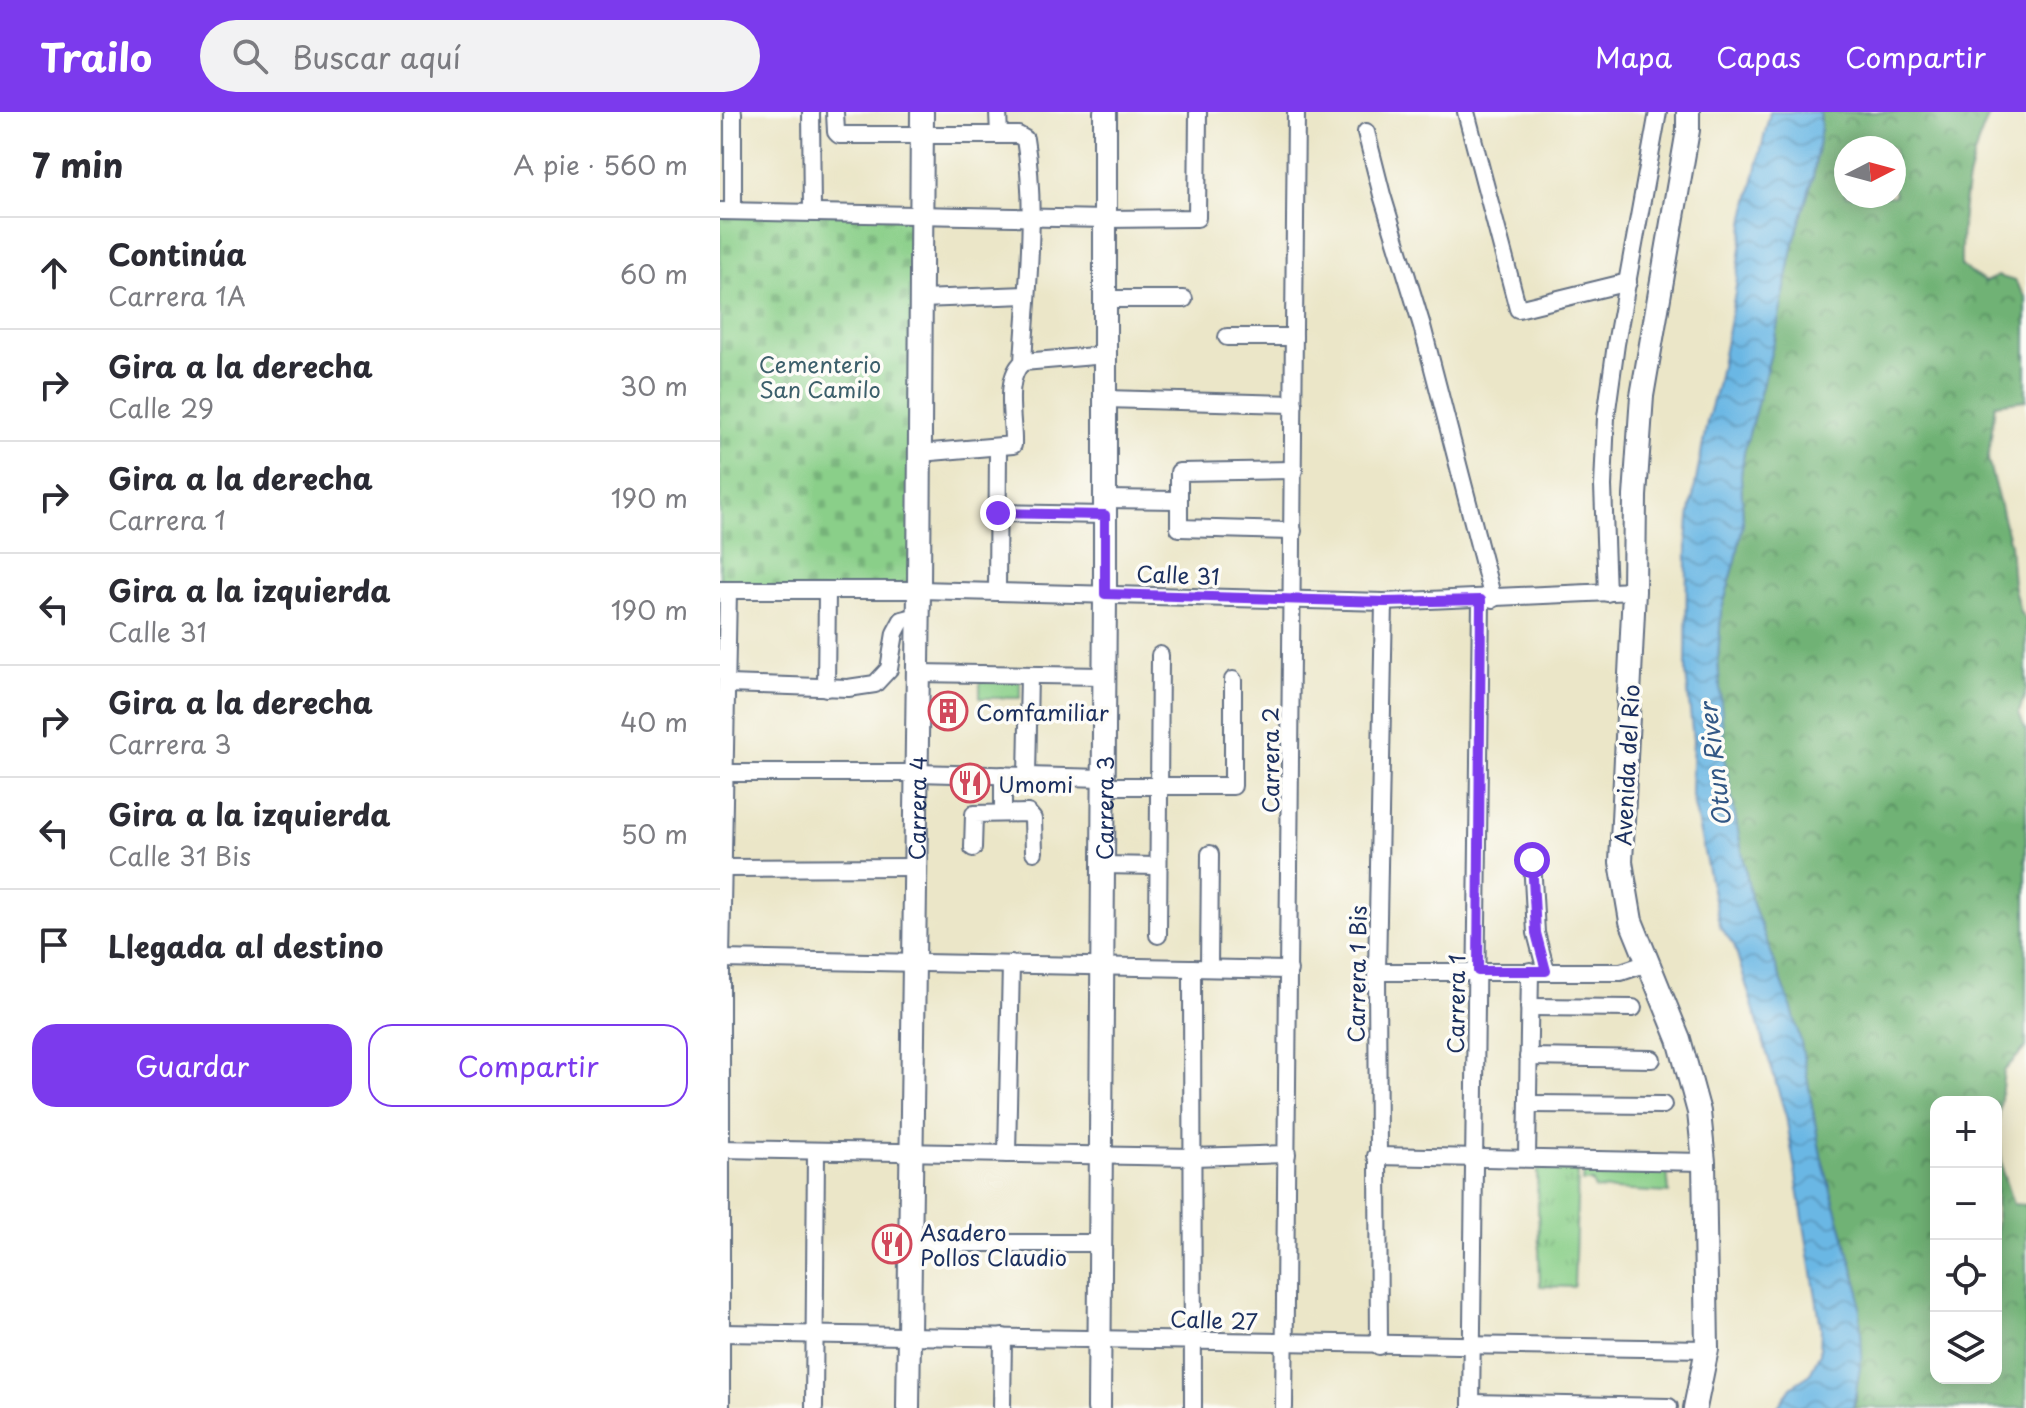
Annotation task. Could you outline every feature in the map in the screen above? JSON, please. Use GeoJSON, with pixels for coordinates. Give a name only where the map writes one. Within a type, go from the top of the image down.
{"type":"FeatureCollection","features":[{"type":"Feature","properties":{"kind":"main road","name":"Carrera 4"},"geometry":{"type":"LineString","coordinates":[[908,1408],[922,112]]}},
{"type":"Feature","properties":{"kind":"main road","name":"Carrera 3"},"geometry":{"type":"LineString","coordinates":[[1099,1408],[1105,112]]}},
{"type":"Feature","properties":{"kind":"main road","name":"Avenida del Río"},"geometry":{"type":"LineString","coordinates":[[1688,112],[1688,130],[1642,396],[1635,496],[1634,591],[1621,862],[1631,921],[1690,1072],[1699,1112],[1704,1162],[1707,1349],[1695,1408]]}},
{"type":"Feature","properties":{"kind":"street"},"geometry":{"type":"LineString","coordinates":[[733,112],[726,211],[1106,219],[1197,218],[1198,112]]}},
{"type":"Feature","properties":{"kind":"street"},"geometry":{"type":"LineString","coordinates":[[811,112],[812,212]]}},
{"type":"Feature","properties":{"kind":"street"},"geometry":{"type":"LineString","coordinates":[[835,112],[836,132],[839,135],[1023,137],[1026,143],[1029,216],[1023,362]]}},
{"type":"Feature","properties":{"kind":"street"},"geometry":{"type":"LineString","coordinates":[[998,112],[999,135]]}},
{"type":"Feature","properties":{"kind":"street","name":"Carrera 2"},"geometry":{"type":"LineString","coordinates":[[1284,1408],[1296,112]]}},
{"type":"Feature","properties":{"kind":"street"},"geometry":{"type":"LineString","coordinates":[[1466,112],[1518,309],[1628,282]]}},
{"type":"Feature","properties":{"kind":"street"},"geometry":{"type":"LineString","coordinates":[[1607,593],[1603,486],[1606,417],[1658,112]]}},
{"type":"Feature","properties":{"kind":"street","name":"Carrera 1"},"geometry":{"type":"LineString","coordinates":[[1366,132],[1422,326],[1487,600],[1471,1405]]}},
{"type":"Feature","properties":{"kind":"street"},"geometry":{"type":"LineString","coordinates":[[921,299],[1026,295]]}},
{"type":"Feature","properties":{"kind":"street"},"geometry":{"type":"LineString","coordinates":[[1105,299],[1184,299]]}},
{"type":"Feature","properties":{"kind":"street"},"geometry":{"type":"LineString","coordinates":[[1227,337],[1294,337]]}},
{"type":"Feature","properties":{"kind":"street"},"geometry":{"type":"LineString","coordinates":[[997,592],[998,513],[1015,369],[1023,362],[1106,355]]}},
{"type":"Feature","properties":{"kind":"street"},"geometry":{"type":"LineString","coordinates":[[1105,399],[1294,404]]}},
{"type":"Feature","properties":{"kind":"street"},"geometry":{"type":"LineString","coordinates":[[920,453],[1006,445]]}},
{"type":"Feature","properties":{"kind":"street"},"geometry":{"type":"LineString","coordinates":[[1293,531],[1179,528],[1178,500],[1179,472],[1294,470]]}},
{"type":"Feature","properties":{"kind":"street"},"geometry":{"type":"LineString","coordinates":[[998,513],[1178,500]]}},
{"type":"Feature","properties":{"kind":"street"},"geometry":{"type":"LineString","coordinates":[[721,1408],[722,773],[727,684],[724,590]]}},
{"type":"Feature","properties":{"kind":"street","name":"Calle 31"},"geometry":{"type":"LineString","coordinates":[[724,590],[919,590],[1384,602],[1487,600],[1634,591]]}},
{"type":"Feature","properties":{"kind":"street"},"geometry":{"type":"LineString","coordinates":[[826,688],[827,590]]}},
{"type":"Feature","properties":{"kind":"street","name":"Carrera 1 Bis"},"geometry":{"type":"LineString","coordinates":[[1379,1346],[1377,972],[1384,602]]}},
{"type":"Feature","properties":{"kind":"street"},"geometry":{"type":"LineString","coordinates":[[727,684],[826,688],[875,684],[889,669],[895,633],[902,620],[918,616]]}},
{"type":"Feature","properties":{"kind":"street"},"geometry":{"type":"LineString","coordinates":[[1158,935],[1160,655]]}},
{"type":"Feature","properties":{"kind":"street"},"geometry":{"type":"LineString","coordinates":[[918,673],[1104,676]]}},
{"type":"Feature","properties":{"kind":"street"},"geometry":{"type":"LineString","coordinates":[[1027,776],[1029,675]]}},
{"type":"Feature","properties":{"kind":"street"},"geometry":{"type":"LineString","coordinates":[[722,773],[1003,775],[1159,786],[1233,786],[1233,680]]}},
{"type":"Feature","properties":{"kind":"street"},"geometry":{"type":"LineString","coordinates":[[1003,775],[1003,813]]}},
{"type":"Feature","properties":{"kind":"street"},"geometry":{"type":"LineString","coordinates":[[973,848],[974,814],[1003,813],[1032,815],[1034,852]]}},
{"type":"Feature","properties":{"kind":"street"},"geometry":{"type":"LineString","coordinates":[[1193,1408],[1193,1157],[1201,968],[1210,854]]}},
{"type":"Feature","properties":{"kind":"street"},"geometry":{"type":"LineString","coordinates":[[1527,1158],[1529,1007],[1538,971],[1532,860]]}},
{"type":"Feature","properties":{"kind":"street"},"geometry":{"type":"LineString","coordinates":[[1103,865],[1158,866]]}},
{"type":"Feature","properties":{"kind":"street"},"geometry":{"type":"LineString","coordinates":[[723,868],[915,867]]}},
{"type":"Feature","properties":{"kind":"street"},"geometry":{"type":"LineString","coordinates":[[721,959],[1289,970]]}},
{"type":"Feature","properties":{"kind":"street"},"geometry":{"type":"LineString","coordinates":[[1377,972],[1621,972],[1648,963]]}},
{"type":"Feature","properties":{"kind":"street"},"geometry":{"type":"LineString","coordinates":[[1007,1154],[1011,964]]}},
{"type":"Feature","properties":{"kind":"street"},"geometry":{"type":"LineString","coordinates":[[1529,1007],[1633,1008]]}},
{"type":"Feature","properties":{"kind":"street"},"geometry":{"type":"LineString","coordinates":[[1528,1057],[1652,1059]]}},
{"type":"Feature","properties":{"kind":"street"},"geometry":{"type":"LineString","coordinates":[[1528,1104],[1663,1105]]}},
{"type":"Feature","properties":{"kind":"street"},"geometry":{"type":"LineString","coordinates":[[721,1149],[1193,1157],[1287,1154]]}},
{"type":"Feature","properties":{"kind":"street"},"geometry":{"type":"LineString","coordinates":[[814,1408],[816,1151]]}},
{"type":"Feature","properties":{"kind":"street"},"geometry":{"type":"LineString","coordinates":[[1376,1156],[1704,1162]]}},
{"type":"Feature","properties":{"kind":"street"},"geometry":{"type":"LineString","coordinates":[[910,1243],[1100,1243]]}},
{"type":"Feature","properties":{"kind":"street","name":"Calle 27"},"geometry":{"type":"LineString","coordinates":[[721,1333],[1707,1349]]}},
{"type":"Feature","properties":{"kind":"street"},"geometry":{"type":"LineString","coordinates":[[1002,1408],[1003,1337]]}},
{"type":"Feature","properties":{"kind":"street"},"geometry":{"type":"LineString","coordinates":[[1471,1405],[1669,1407]]}},
{"type":"Feature","properties":{"kind":"green space"},"geometry":{"type":"Polygon","coordinates":[[[1820,112],[1991,112],[1976,148],[1967,187],[1961,266],[1985,282],[1998,276],[2015,281],[2026,298],[2026,400],[1995,404],[1988,460],[2010,544],[2013,584],[2020,612],[2026,620],[2026,690],[2019,713],[2026,731],[2026,1047],[2004,1071],[2001,1096],[1930,1096],[1930,1384],[2002,1384],[2002,1164],[2013,1204],[2026,1205],[2026,1408],[1853,1408],[1856,1399],[1859,1289],[1821,1156],[1792,1009],[1751,899],[1725,763],[1718,660],[1721,612],[1743,523],[1741,475],[1744,452],[1774,342],[1795,238],[1813,177],[1821,127],[1820,112]]]}},
{"type":"Feature","properties":{"kind":"green space","name":"Cementerio San Camilo"},"geometry":{"type":"Polygon","coordinates":[[[720,211],[921,215],[919,590],[720,590],[720,211]]]}},
{"type":"Feature","properties":{"kind":"green space"},"geometry":{"type":"Polygon","coordinates":[[[1020,680],[1020,698],[980,698],[980,681],[1020,680]]]}},
{"type":"Feature","properties":{"kind":"green space"},"geometry":{"type":"Polygon","coordinates":[[[1584,1166],[1667,1168],[1669,1193],[1595,1189],[1592,1182],[1583,1182],[1584,1166]]]}},
{"type":"Feature","properties":{"kind":"green space"},"geometry":{"type":"Polygon","coordinates":[[[1537,1169],[1578,1171],[1574,1287],[1540,1286],[1537,1169]]]}},
{"type":"Feature","properties":{"kind":"water","name":"Otun River"},"geometry":{"type":"Polygon","coordinates":[[[1770,112],[1820,112],[1821,127],[1813,177],[1795,238],[1774,342],[1744,452],[1741,475],[1743,523],[1721,612],[1718,660],[1725,763],[1751,899],[1792,1009],[1821,1156],[1859,1289],[1862,1356],[1853,1408],[1777,1408],[1791,1387],[1809,1375],[1820,1353],[1821,1327],[1786,1116],[1734,945],[1720,927],[1691,791],[1693,740],[1686,673],[1689,518],[1735,293],[1745,217],[1770,112]]]}},
{"type":"Feature","properties":{"kind":"place","name":"Comfamiliar"},"geometry":{"type":"Point","coordinates":[948,711]}},
{"type":"Feature","properties":{"kind":"place","name":"Umomi"},"geometry":{"type":"Point","coordinates":[970,783]}},
{"type":"Feature","properties":{"kind":"place","name":"Asadero Pollos Claudio"},"geometry":{"type":"Point","coordinates":[892,1244]}},
{"type":"Feature","properties":{"kind":"route"},"geometry":{"type":"LineString","coordinates":[[998,513],[1105,515],[1105,594],[1384,602],[1481,600],[1478,971],[1546,971],[1536,933],[1532,860]]}}]}
